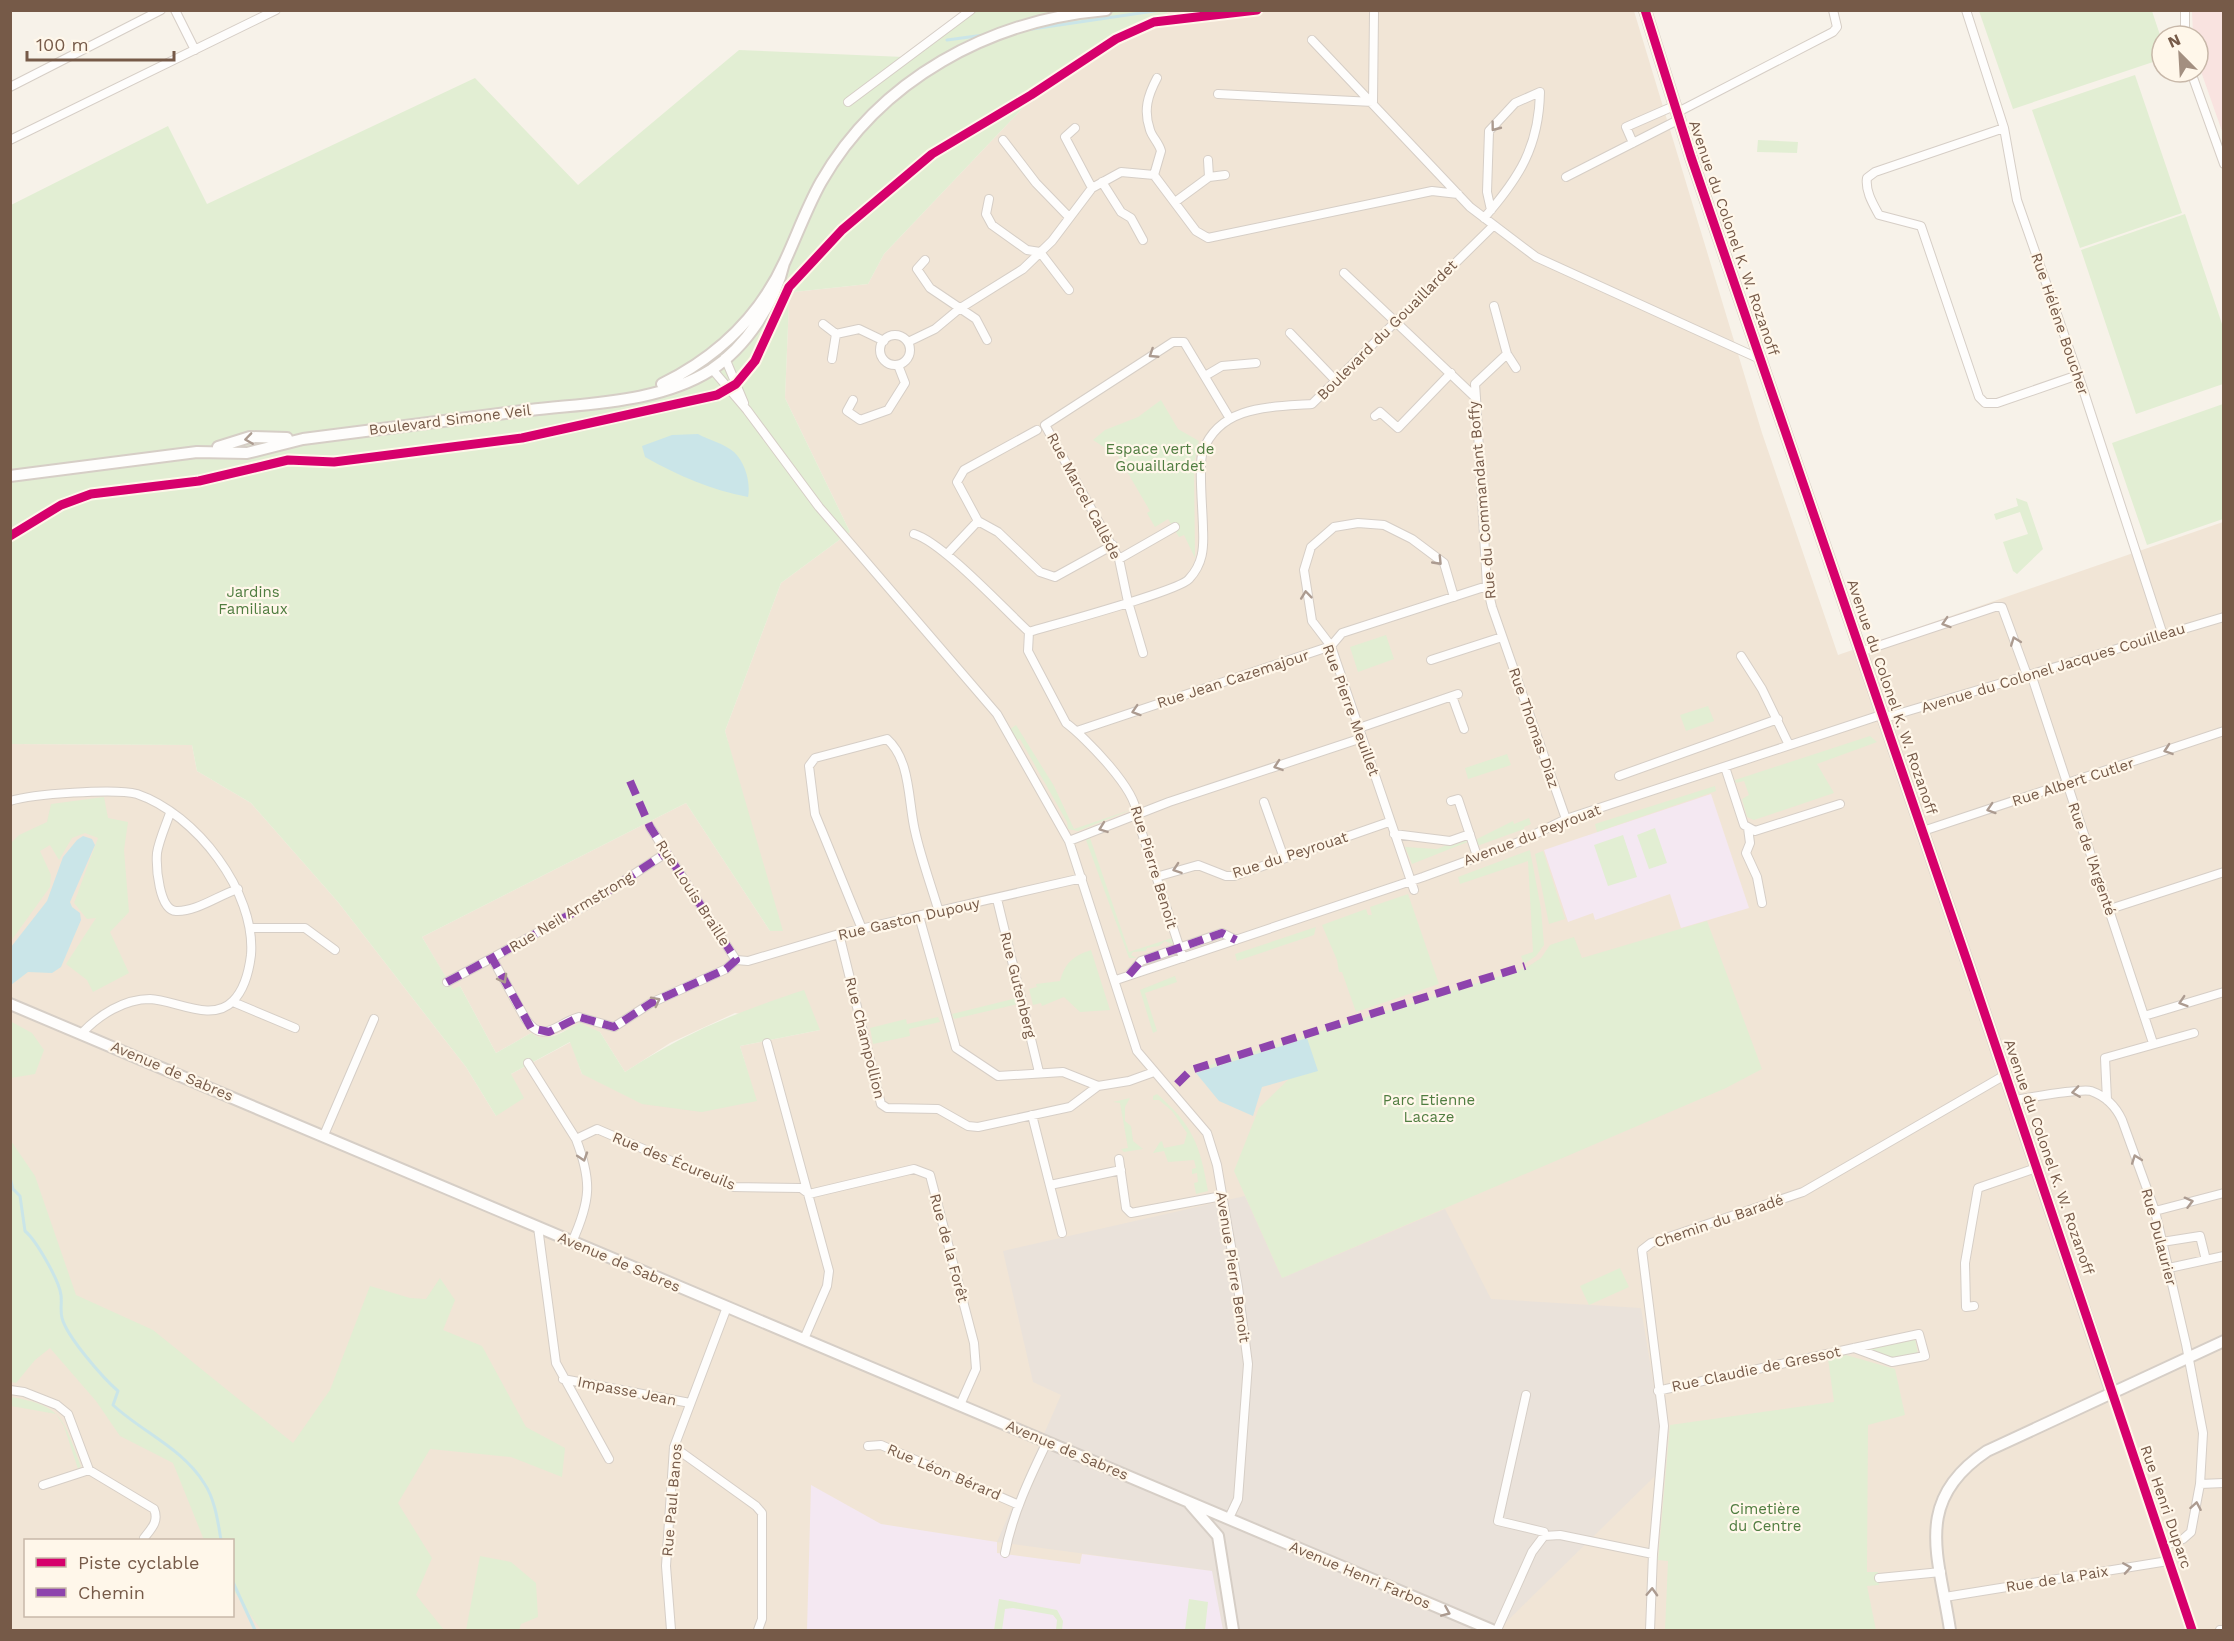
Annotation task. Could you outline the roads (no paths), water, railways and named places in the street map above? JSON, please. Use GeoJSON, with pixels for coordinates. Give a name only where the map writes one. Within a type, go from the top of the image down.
{"type":"FeatureCollection","features":[{"type":"Feature","properties":{"kind":"main road","name":"Boulevard Simone Veil"},"geometry":{"type":"LineString","coordinates":[[721,355],[762,300],[784,263],[821,183],[838,156],[871,116],[896,93],[930,67],[983,40],[1052,17],[1106,10]]}},
{"type":"Feature","properties":{"kind":"main road","name":"Avenue du Colonel K. W. Rozanoff"},"geometry":{"type":"LineString","coordinates":[[1645,10],[1676,113],[1881,715],[1923,831],[2112,1393]]}},
{"type":"Feature","properties":{"kind":"main road","name":"Boulevard Simone Veil"},"geometry":{"type":"LineString","coordinates":[[597,402],[635,394],[663,384],[721,355],[765,311],[780,283],[784,263]]}},
{"type":"Feature","properties":{"kind":"main road"},"geometry":{"type":"LineString","coordinates":[[712,369],[711,363],[721,355]]}},
{"type":"Feature","properties":{"kind":"main road","name":"Boulevard Simone Veil"},"geometry":{"type":"LineString","coordinates":[[10,476],[197,452],[250,437],[303,439],[646,395],[684,382],[712,369]]}},
{"type":"Feature","properties":{"kind":"main road","name":"Avenue de Sabres"},"geometry":{"type":"LineString","coordinates":[[10,1004],[1228,1518]]}},
{"type":"Feature","properties":{"kind":"main road"},"geometry":{"type":"LineString","coordinates":[[1950,1630],[1935,1521],[1941,1501],[1956,1476],[1987,1451],[2223,1341]]}},
{"type":"Feature","properties":{"kind":"main road"},"geometry":{"type":"LineString","coordinates":[[1188,1501],[1218,1536],[1233,1630]]}},
{"type":"Feature","properties":{"kind":"main road"},"geometry":{"type":"LineString","coordinates":[[1218,1536],[1228,1518]]}},
{"type":"Feature","properties":{"kind":"main road","name":"Avenue Henri Farbos"},"geometry":{"type":"LineString","coordinates":[[1228,1518],[1492,1630]]}},
{"type":"Feature","properties":{"kind":"street"},"geometry":{"type":"LineString","coordinates":[[10,87],[145,14],[161,10]]}},
{"type":"Feature","properties":{"kind":"street"},"geometry":{"type":"LineString","coordinates":[[175,10],[195,50]]}},
{"type":"Feature","properties":{"kind":"street"},"geometry":{"type":"LineString","coordinates":[[10,140],[276,10]]}},
{"type":"Feature","properties":{"kind":"street"},"geometry":{"type":"LineString","coordinates":[[848,102],[971,10]]}},
{"type":"Feature","properties":{"kind":"street"},"geometry":{"type":"LineString","coordinates":[[1566,177],[1633,143],[1676,113],[1833,32],[1837,27],[1833,10]]}},
{"type":"Feature","properties":{"kind":"street","name":"Rue Hélène Boucher"},"geometry":{"type":"LineString","coordinates":[[1966,10],[2004,128],[2017,200],[2078,375],[2163,635]]}},
{"type":"Feature","properties":{"kind":"street"},"geometry":{"type":"LineString","coordinates":[[1373,102],[1374,13]]}},
{"type":"Feature","properties":{"kind":"street"},"geometry":{"type":"LineString","coordinates":[[1312,39],[1458,194],[1493,226],[1536,256],[1760,359]]}},
{"type":"Feature","properties":{"kind":"street"},"geometry":{"type":"LineString","coordinates":[[1154,175],[1161,151],[1150,132],[1146,113],[1148,94],[1157,78]]}},
{"type":"Feature","properties":{"kind":"street"},"geometry":{"type":"LineString","coordinates":[[2195,84],[2223,164]]}},
{"type":"Feature","properties":{"kind":"street"},"geometry":{"type":"LineString","coordinates":[[1484,218],[1491,210],[1522,171],[1536,129],[1540,92],[1515,103],[1489,132],[1488,192],[1491,210]]}},
{"type":"Feature","properties":{"kind":"street"},"geometry":{"type":"LineString","coordinates":[[1218,94],[1373,102]]}},
{"type":"Feature","properties":{"kind":"street"},"geometry":{"type":"LineString","coordinates":[[1633,143],[1626,127],[1676,113]]}},
{"type":"Feature","properties":{"kind":"street"},"geometry":{"type":"LineString","coordinates":[[1075,128],[1065,137],[1092,188]]}},
{"type":"Feature","properties":{"kind":"street"},"geometry":{"type":"LineString","coordinates":[[2004,128],[1875,172],[1867,178],[1866,184],[1872,204],[1880,215],[1921,226],[1979,397],[1985,404],[1996,403],[2078,375]]}},
{"type":"Feature","properties":{"kind":"street"},"geometry":{"type":"LineString","coordinates":[[1003,140],[1036,183],[1068,216]]}},
{"type":"Feature","properties":{"kind":"street"},"geometry":{"type":"LineString","coordinates":[[1208,160],[1209,177]]}},
{"type":"Feature","properties":{"kind":"street"},"geometry":{"type":"LineString","coordinates":[[908,342],[935,329],[959,309],[1023,269],[1052,241],[1068,216],[1092,188],[1121,172],[1154,175],[1196,231],[1208,238],[1432,191],[1458,194]]}},
{"type":"Feature","properties":{"kind":"street"},"geometry":{"type":"LineString","coordinates":[[1175,202],[1209,177],[1225,175]]}},
{"type":"Feature","properties":{"kind":"street"},"geometry":{"type":"LineString","coordinates":[[1102,182],[1121,212],[1131,218],[1143,240]]}},
{"type":"Feature","properties":{"kind":"street"},"geometry":{"type":"LineString","coordinates":[[989,199],[986,214],[992,225],[1027,250],[1040,252],[1069,290]]}},
{"type":"Feature","properties":{"kind":"street","name":"Boulevard du Gouaillardet"},"geometry":{"type":"LineString","coordinates":[[1229,417],[1267,407],[1312,404],[1337,382],[1395,321],[1493,226]]}},
{"type":"Feature","properties":{"kind":"street"},"geometry":{"type":"LineString","coordinates":[[925,260],[917,269],[930,288],[976,319],[987,340]]}},
{"type":"Feature","properties":{"kind":"street","name":"Rue du Commandant Boffy"},"geometry":{"type":"LineString","coordinates":[[1344,273],[1476,398],[1487,586],[1502,637]]}},
{"type":"Feature","properties":{"kind":"street"},"geometry":{"type":"LineString","coordinates":[[1494,306],[1507,354],[1516,368]]}},
{"type":"Feature","properties":{"kind":"street"},"geometry":{"type":"LineString","coordinates":[[823,324],[836,334],[859,329],[884,341]]}},
{"type":"Feature","properties":{"kind":"street"},"geometry":{"type":"LineString","coordinates":[[1290,333],[1337,382]]}},
{"type":"Feature","properties":{"kind":"street"},"geometry":{"type":"LineString","coordinates":[[831,359],[836,334]]}},
{"type":"Feature","properties":{"kind":"street"},"geometry":{"type":"LineString","coordinates":[[897,335],[908,342],[910,355],[898,365],[890,364],[881,355],[884,341],[897,335]]}},
{"type":"Feature","properties":{"kind":"street","name":"Rue Marcel Callède"},"geometry":{"type":"LineString","coordinates":[[1143,653],[1128,602],[1119,559],[1113,545],[1045,425],[1173,342],[1184,342],[1229,417]]}},
{"type":"Feature","properties":{"kind":"street"},"geometry":{"type":"LineString","coordinates":[[1476,398],[1475,384],[1507,354]]}},
{"type":"Feature","properties":{"kind":"street"},"geometry":{"type":"LineString","coordinates":[[721,355],[747,410]]}},
{"type":"Feature","properties":{"kind":"street"},"geometry":{"type":"LineString","coordinates":[[1205,376],[1221,366],[1256,363]]}},
{"type":"Feature","properties":{"kind":"street"},"geometry":{"type":"LineString","coordinates":[[853,400],[847,411],[860,420],[888,410],[905,383],[898,365]]}},
{"type":"Feature","properties":{"kind":"street"},"geometry":{"type":"LineString","coordinates":[[712,369],[747,410]]}},
{"type":"Feature","properties":{"kind":"street"},"geometry":{"type":"LineString","coordinates":[[1375,416],[1380,412],[1398,428],[1451,373]]}},
{"type":"Feature","properties":{"kind":"street","name":"Avenue Pierre Benoit"},"geometry":{"type":"LineString","coordinates":[[747,410],[819,507],[997,714],[1069,841],[1116,980],[1133,1042],[1154,1072],[1207,1133],[1222,1196],[1238,1287],[1248,1364],[1238,1499],[1228,1518]]}},
{"type":"Feature","properties":{"kind":"street"},"geometry":{"type":"LineString","coordinates":[[914,534],[926,537],[946,554],[1029,632],[1188,581],[1204,556],[1202,452],[1216,428],[1229,417]]}},
{"type":"Feature","properties":{"kind":"street"},"geometry":{"type":"LineString","coordinates":[[1037,430],[964,470],[957,482],[978,521],[998,532],[1041,572],[1055,577],[1113,545]]}},
{"type":"Feature","properties":{"kind":"street"},"geometry":{"type":"LineString","coordinates":[[946,554],[978,521]]}},
{"type":"Feature","properties":{"kind":"street","name":"Rue Pierre Meuillet"},"geometry":{"type":"LineString","coordinates":[[1414,890],[1331,646],[1312,621],[1304,570],[1311,547],[1334,527],[1358,523],[1384,525],[1412,539],[1444,563],[1454,597]]}},
{"type":"Feature","properties":{"kind":"street"},"geometry":{"type":"LineString","coordinates":[[1119,559],[1175,527]]}},
{"type":"Feature","properties":{"kind":"street","name":"Rue Jean Cazemajour"},"geometry":{"type":"LineString","coordinates":[[1077,731],[1331,646],[1342,633],[1487,586]]}},
{"type":"Feature","properties":{"kind":"street","name":"Rue de l'Argenté"},"geometry":{"type":"LineString","coordinates":[[1860,652],[2002,607],[2029,675],[2110,909],[2153,1043]]}},
{"type":"Feature","properties":{"kind":"street","name":"Avenue du Colonel Jacques Couilleau"},"geometry":{"type":"LineString","coordinates":[[1881,715],[1891,716],[2223,617]]}},
{"type":"Feature","properties":{"kind":"street","name":"Rue Pierre Benoit"},"geometry":{"type":"LineString","coordinates":[[1029,632],[1028,651],[1066,723],[1077,731],[1128,790],[1137,807],[1136,815],[1183,958]]}},
{"type":"Feature","properties":{"kind":"street"},"geometry":{"type":"LineString","coordinates":[[1431,660],[1502,637]]}},
{"type":"Feature","properties":{"kind":"street","name":"Rue Thomas Diaz"},"geometry":{"type":"LineString","coordinates":[[1502,637],[1566,819]]}},
{"type":"Feature","properties":{"kind":"street"},"geometry":{"type":"LineString","coordinates":[[1741,656],[1778,719],[1789,745]]}},
{"type":"Feature","properties":{"kind":"street"},"geometry":{"type":"LineString","coordinates":[[1359,728],[1455,695],[1464,729]]}},
{"type":"Feature","properties":{"kind":"street","name":"Avenue du Peyrouat"},"geometry":{"type":"LineString","coordinates":[[1129,975],[1410,881],[1519,842],[1566,819],[1881,715]]}},
{"type":"Feature","properties":{"kind":"street"},"geometry":{"type":"LineString","coordinates":[[1619,776],[1778,719]]}},
{"type":"Feature","properties":{"kind":"street","name":"Rue Albert Cutler"},"geometry":{"type":"LineString","coordinates":[[1923,831],[2223,731]]}},
{"type":"Feature","properties":{"kind":"street"},"geometry":{"type":"LineString","coordinates":[[1069,841],[1136,815],[1362,738]]}},
{"type":"Feature","properties":{"kind":"street"},"geometry":{"type":"LineString","coordinates":[[862,929],[815,814],[809,766],[815,758],[887,739],[895,746],[909,791],[915,830],[939,912]]}},
{"type":"Feature","properties":{"kind":"street"},"geometry":{"type":"LineString","coordinates":[[1725,767],[1744,825],[1755,831],[1840,804]]}},
{"type":"Feature","properties":{"kind":"street"},"geometry":{"type":"LineString","coordinates":[[12,801],[112,790],[136,794],[170,813],[214,853],[238,889],[251,928],[250,966],[246,981],[233,1002],[217,1009],[200,1010],[150,999],[131,1002],[97,1018],[82,1033]]}},
{"type":"Feature","properties":{"kind":"street"},"geometry":{"type":"LineString","coordinates":[[1451,801],[1458,799],[1478,856]]}},
{"type":"Feature","properties":{"kind":"street"},"geometry":{"type":"LineString","coordinates":[[1264,802],[1288,856]]}},
{"type":"Feature","properties":{"kind":"street"},"geometry":{"type":"LineString","coordinates":[[170,813],[157,853],[162,900],[166,907],[174,911],[191,909],[238,889]]}},
{"type":"Feature","properties":{"kind":"street","name":"Rue du Peyrouat"},"geometry":{"type":"LineString","coordinates":[[1156,876],[1198,864],[1226,876],[1234,876],[1389,822]]}},
{"type":"Feature","properties":{"kind":"street","name":"Rue Louis Braille"},"geometry":{"type":"LineString","coordinates":[[650,826],[736,960]]}},
{"type":"Feature","properties":{"kind":"street"},"geometry":{"type":"LineString","coordinates":[[1748,828],[1750,843],[1746,853],[1757,877],[1762,903]]}},
{"type":"Feature","properties":{"kind":"street"},"geometry":{"type":"LineString","coordinates":[[1394,834],[1450,841],[1470,834]]}},
{"type":"Feature","properties":{"kind":"street","name":"Rue Neil Armstrong"},"geometry":{"type":"LineString","coordinates":[[666,853],[587,905],[492,958],[531,1028],[540,1032],[549,1032],[579,1017],[614,1027],[651,1003],[726,969],[736,960]]}},
{"type":"Feature","properties":{"kind":"street"},"geometry":{"type":"LineString","coordinates":[[2110,909],[2223,872]]}},
{"type":"Feature","properties":{"kind":"street","name":"Rue Gaston Dupouy"},"geometry":{"type":"LineString","coordinates":[[736,960],[748,961],[839,934],[1082,878]]}},
{"type":"Feature","properties":{"kind":"street","name":"Rue Gutenberg"},"geometry":{"type":"LineString","coordinates":[[997,899],[1039,1071]]}},
{"type":"Feature","properties":{"kind":"street"},"geometry":{"type":"LineString","coordinates":[[918,916],[956,1048],[998,1076],[1039,1071],[1064,1072],[1098,1086]]}},
{"type":"Feature","properties":{"kind":"street"},"geometry":{"type":"LineString","coordinates":[[251,928],[305,928],[335,950]]}},
{"type":"Feature","properties":{"kind":"street"},"geometry":{"type":"LineString","coordinates":[[1116,980],[1129,975],[1140,961],[1222,933],[1236,940]]}},
{"type":"Feature","properties":{"kind":"street","name":"Rue Champollion"},"geometry":{"type":"LineString","coordinates":[[839,934],[881,1104],[896,1110],[925,1107],[938,1109],[968,1126],[978,1127],[1070,1107],[1098,1086],[1129,1081],[1154,1072]]}},
{"type":"Feature","properties":{"kind":"street"},"geometry":{"type":"LineString","coordinates":[[447,982],[492,958]]}},
{"type":"Feature","properties":{"kind":"street"},"geometry":{"type":"LineString","coordinates":[[2144,1016],[2223,992]]}},
{"type":"Feature","properties":{"kind":"street"},"geometry":{"type":"LineString","coordinates":[[233,1002],[295,1028]]}},
{"type":"Feature","properties":{"kind":"street"},"geometry":{"type":"LineString","coordinates":[[324,1135],[374,1019]]}},
{"type":"Feature","properties":{"kind":"street"},"geometry":{"type":"LineString","coordinates":[[2107,1100],[2105,1058],[2194,1033]]}},
{"type":"Feature","properties":{"kind":"street"},"geometry":{"type":"LineString","coordinates":[[767,1042],[830,1275],[804,1340]]}},
{"type":"Feature","properties":{"kind":"street"},"geometry":{"type":"LineString","coordinates":[[528,1063],[576,1138],[588,1176],[586,1201],[572,1242]]}},
{"type":"Feature","properties":{"kind":"street","name":"Chemin du Baradé"},"geometry":{"type":"LineString","coordinates":[[1650,1630],[1653,1554],[1664,1425],[1642,1250],[1651,1243],[1803,1192],[2005,1075]]}},
{"type":"Feature","properties":{"kind":"street"},"geometry":{"type":"LineString","coordinates":[[2014,1100],[2089,1090],[2107,1100]]}},
{"type":"Feature","properties":{"kind":"street","name":"Rue Dulaurier"},"geometry":{"type":"LineString","coordinates":[[2107,1100],[2122,1120],[2155,1211],[2189,1357],[2203,1433],[2200,1484],[2191,1532],[2183,1539],[2163,1546]]}},
{"type":"Feature","properties":{"kind":"street"},"geometry":{"type":"LineString","coordinates":[[1032,1115],[1062,1233]]}},
{"type":"Feature","properties":{"kind":"street","name":"Rue des Écureuils"},"geometry":{"type":"LineString","coordinates":[[576,1138],[597,1129],[732,1187],[801,1188],[809,1194]]}},
{"type":"Feature","properties":{"kind":"street"},"geometry":{"type":"LineString","coordinates":[[1119,1159],[1126,1208],[1131,1214],[1222,1196]]}},
{"type":"Feature","properties":{"kind":"street"},"geometry":{"type":"LineString","coordinates":[[1974,1306],[1966,1307],[1965,1263],[1978,1188],[2037,1168]]}},
{"type":"Feature","properties":{"kind":"street","name":"Rue de la Forêt"},"geometry":{"type":"LineString","coordinates":[[809,1194],[914,1169],[930,1175],[974,1343],[976,1370],[960,1405]]}},
{"type":"Feature","properties":{"kind":"street"},"geometry":{"type":"LineString","coordinates":[[1050,1185],[1120,1170]]}},
{"type":"Feature","properties":{"kind":"street"},"geometry":{"type":"LineString","coordinates":[[2155,1211],[2223,1193]]}},
{"type":"Feature","properties":{"kind":"street"},"geometry":{"type":"LineString","coordinates":[[538,1227],[556,1362],[563,1379],[609,1459]]}},
{"type":"Feature","properties":{"kind":"street"},"geometry":{"type":"LineString","coordinates":[[2162,1242],[2200,1236],[2206,1260]]}},
{"type":"Feature","properties":{"kind":"street"},"geometry":{"type":"LineString","coordinates":[[2169,1268],[2223,1256]]}},
{"type":"Feature","properties":{"kind":"street","name":"Rue Paul Banos"},"geometry":{"type":"LineString","coordinates":[[671,1630],[666,1566],[674,1447],[727,1307]]}},
{"type":"Feature","properties":{"kind":"street","name":"Rue Claudie de Gressot"},"geometry":{"type":"LineString","coordinates":[[1658,1391],[1854,1348],[1920,1334],[1925,1356],[1892,1362],[1854,1348]]}},
{"type":"Feature","properties":{"kind":"street","name":"Impasse Jean"},"geometry":{"type":"LineString","coordinates":[[563,1379],[690,1403]]}},
{"type":"Feature","properties":{"kind":"street"},"geometry":{"type":"LineString","coordinates":[[10,1390],[35,1396],[57,1405],[68,1414],[89,1470],[154,1509],[155,1524],[144,1538]]}},
{"type":"Feature","properties":{"kind":"street","name":"Rue Henri Duparc"},"geometry":{"type":"LineString","coordinates":[[2112,1393],[2192,1630]]}},
{"type":"Feature","properties":{"kind":"street"},"geometry":{"type":"LineString","coordinates":[[1526,1395],[1498,1521],[1544,1532],[1544,1536]]}},
{"type":"Feature","properties":{"kind":"street"},"geometry":{"type":"LineString","coordinates":[[1005,1553],[1019,1505],[1047,1442]]}},
{"type":"Feature","properties":{"kind":"street","name":"Rue Léon Bérard"},"geometry":{"type":"LineString","coordinates":[[868,1446],[881,1445],[1019,1505]]}},
{"type":"Feature","properties":{"kind":"street"},"geometry":{"type":"LineString","coordinates":[[674,1447],[756,1506],[762,1513],[762,1619],[758,1630]]}},
{"type":"Feature","properties":{"kind":"street"},"geometry":{"type":"LineString","coordinates":[[43,1485],[89,1470]]}},
{"type":"Feature","properties":{"kind":"street"},"geometry":{"type":"LineString","coordinates":[[2200,1484],[2223,1483]]}},
{"type":"Feature","properties":{"kind":"street"},"geometry":{"type":"LineString","coordinates":[[1497,1630],[1532,1552],[1544,1536],[1560,1535],[1653,1554]]}},
{"type":"Feature","properties":{"kind":"street","name":"Rue de la Paix"},"geometry":{"type":"LineString","coordinates":[[1945,1598],[2168,1561]]}},
{"type":"Feature","properties":{"kind":"street"},"geometry":{"type":"LineString","coordinates":[[1879,1578],[1941,1572]]}},
{"type":"Feature","properties":{"kind":"water"},"geometry":{"type":"Polygon","coordinates":[[[698,434],[726,447],[738,456],[749,485],[748,497],[695,481],[645,457],[642,446],[672,435],[698,434]]]}},
{"type":"Feature","properties":{"kind":"water"},"geometry":{"type":"Polygon","coordinates":[[[83,836],[92,839],[95,845],[70,902],[72,907],[80,913],[81,920],[61,967],[52,973],[28,972],[11,985],[11,947],[47,901],[63,857],[83,836]]]}},
{"type":"Feature","properties":{"kind":"water"},"geometry":{"type":"Polygon","coordinates":[[[1307,1038],[1318,1071],[1262,1087],[1253,1116],[1219,1101],[1196,1073],[1307,1038]]]}},
{"type":"Feature","properties":{"kind":"waterway"},"geometry":{"type":"LineString","coordinates":[[1032,29],[1161,10]]}},
{"type":"Feature","properties":{"kind":"waterway"},"geometry":{"type":"LineString","coordinates":[[947,40],[984,35]]}},
{"type":"Feature","properties":{"kind":"waterway"},"geometry":{"type":"LineString","coordinates":[[10,1178],[13,1189],[20,1196],[25,1231],[41,1251],[59,1288],[65,1326],[95,1367],[118,1391],[113,1405],[185,1460],[204,1483],[213,1503],[221,1539]]}},
{"type":"Feature","properties":{"kind":"waterway"},"geometry":{"type":"LineString","coordinates":[[234,1584],[255,1630]]}},
{"type":"Feature","properties":{"kind":"park label","name":"Espace vert de Gouaillardet"},"geometry":{"type":"Point","coordinates":[1160,458]}},
{"type":"Feature","properties":{"kind":"park label","name":"Jardins Familiaux"},"geometry":{"type":"Point","coordinates":[253,600]}},
{"type":"Feature","properties":{"kind":"park label","name":"Parc Etienne Lacaze"},"geometry":{"type":"Point","coordinates":[1429,1108]}},
{"type":"Feature","properties":{"kind":"park label","name":"Cimetière du Centre"},"geometry":{"type":"Point","coordinates":[1765,1518]}}]}
